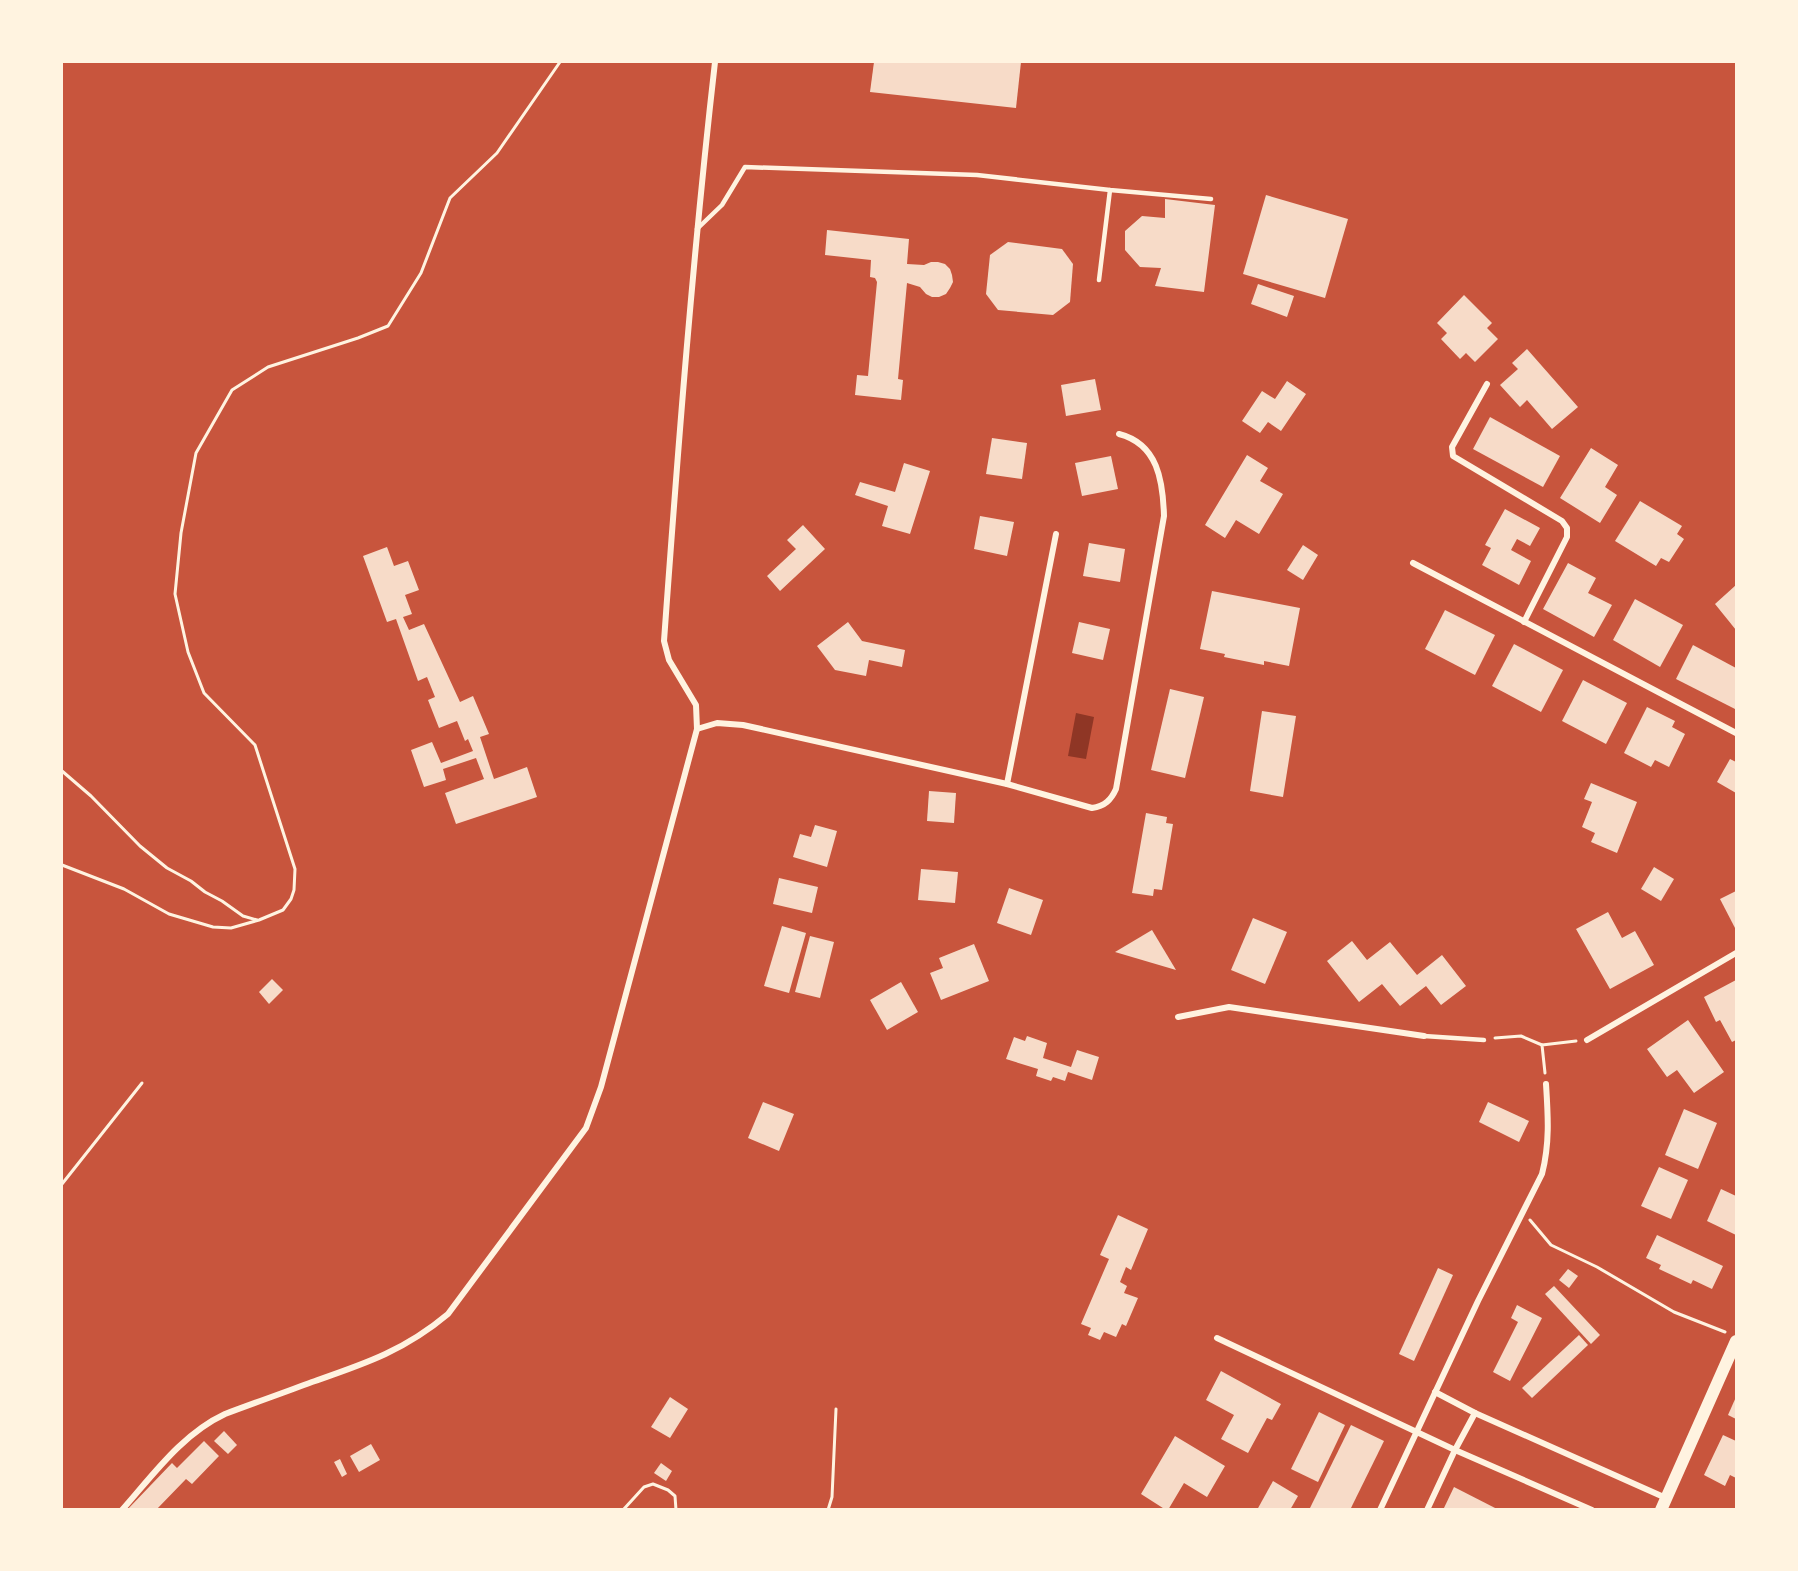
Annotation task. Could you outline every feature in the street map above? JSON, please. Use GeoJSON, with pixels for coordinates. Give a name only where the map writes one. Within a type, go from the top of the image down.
{"type":"FeatureCollection","features":[{"type":"Feature","properties":{"kind":"main road"},"geometry":{"type":"LineString","coordinates":[[1664,1504],[1734,1338]]}},
{"type":"Feature","properties":{"kind":"street"},"geometry":{"type":"LineString","coordinates":[[122,1509],[187,1439],[206,1424],[225,1414],[375,1360],[438,1323],[448,1314],[586,1128],[601,1087],[697,729],[696,705],[669,660],[664,641],[697,229],[715,62]]}},
{"type":"Feature","properties":{"kind":"street"},"geometry":{"type":"LineString","coordinates":[[1486,384],[1452,447],[1453,456],[1562,521],[1567,528],[1567,537],[1524,622]]}},
{"type":"Feature","properties":{"kind":"street"},"geometry":{"type":"LineString","coordinates":[[697,729],[717,723],[743,725],[1007,784],[1092,808],[1108,801],[1116,789],[1164,516],[1159,475],[1153,457],[1134,438],[1119,434]]}},
{"type":"Feature","properties":{"kind":"street"},"geometry":{"type":"LineString","coordinates":[[1007,784],[1056,534]]}},
{"type":"Feature","properties":{"kind":"street"},"geometry":{"type":"LineString","coordinates":[[1413,563],[1737,733]]}},
{"type":"Feature","properties":{"kind":"street"},"geometry":{"type":"LineString","coordinates":[[1587,1040],[1737,953]]}},
{"type":"Feature","properties":{"kind":"street"},"geometry":{"type":"LineString","coordinates":[[1178,1017],[1228,1007],[1424,1035]]}},
{"type":"Feature","properties":{"kind":"street"},"geometry":{"type":"LineString","coordinates":[[1380,1509],[1478,1301],[1542,1174],[1549,1129],[1546,1084]]}},
{"type":"Feature","properties":{"kind":"street"},"geometry":{"type":"LineString","coordinates":[[1217,1338],[1455,1450],[1592,1509]]}},
{"type":"Feature","properties":{"kind":"street"},"geometry":{"type":"LineString","coordinates":[[1435,1392],[1664,1504]]}},
{"type":"Feature","properties":{"kind":"street"},"geometry":{"type":"LineString","coordinates":[[1427,1509],[1475,1413]]}},
{"type":"Feature","properties":{"kind":"lane"},"geometry":{"type":"LineString","coordinates":[[697,229],[722,205],[745,167],[977,176],[1211,199]]}},
{"type":"Feature","properties":{"kind":"lane"},"geometry":{"type":"LineString","coordinates":[[1099,280],[1110,190]]}},
{"type":"Feature","properties":{"kind":"lane"},"geometry":{"type":"LineString","coordinates":[[1424,1035],[1484,1040]]}},
{"type":"Feature","properties":{"kind":"path"},"geometry":{"type":"LineString","coordinates":[[62,865],[124,889],[169,914],[213,927],[231,928],[259,920],[283,910],[291,899],[296,881],[295,869],[255,745],[204,693],[188,652],[175,594],[181,533],[196,453],[232,390],[268,367],[388,326],[421,273],[450,198],[497,153],[560,62]]}},
{"type":"Feature","properties":{"kind":"path"},"geometry":{"type":"LineString","coordinates":[[62,771],[166,868],[191,881],[243,916],[259,920]]}},
{"type":"Feature","properties":{"kind":"path"},"geometry":{"type":"LineString","coordinates":[[1484,1040],[1521,1036],[1542,1045],[1587,1040]]}},
{"type":"Feature","properties":{"kind":"path"},"geometry":{"type":"LineString","coordinates":[[1542,1045],[1546,1084]]}},
{"type":"Feature","properties":{"kind":"path"},"geometry":{"type":"LineString","coordinates":[[62,1184],[142,1083]]}},
{"type":"Feature","properties":{"kind":"path"},"geometry":{"type":"LineString","coordinates":[[1523,1211],[1551,1245],[1597,1267],[1674,1312],[1734,1338]]}},
{"type":"Feature","properties":{"kind":"path"},"geometry":{"type":"LineString","coordinates":[[828,1509],[832,1497],[836,1409]]}},
{"type":"Feature","properties":{"kind":"path"},"geometry":{"type":"LineString","coordinates":[[623,1509],[644,1487],[653,1484],[669,1490],[675,1496],[676,1509]]}},
{"type":"Feature","properties":{"kind":"shaded area"},"geometry":{"type":"Polygon","coordinates":[[[1076,713],[1094,717],[1086,759],[1068,756],[1076,713]]]}},
{"type":"Feature","properties":{"kind":"building"},"geometry":{"type":"Polygon","coordinates":[[[874,62],[1021,62],[1016,108],[870,92],[874,62]]]}},
{"type":"Feature","properties":{"kind":"building"},"geometry":{"type":"Polygon","coordinates":[[[1266,195],[1348,219],[1325,298],[1243,274],[1266,195]]]}},
{"type":"Feature","properties":{"kind":"building"},"geometry":{"type":"Polygon","coordinates":[[[1165,199],[1215,205],[1204,292],[1155,286],[1161,268],[1140,267],[1125,250],[1125,231],[1142,216],[1165,218],[1165,199]]]}},
{"type":"Feature","properties":{"kind":"building"},"geometry":{"type":"Polygon","coordinates":[[[827,230],[909,239],[907,264],[924,265],[938,262],[950,269],[953,282],[946,294],[939,297],[932,297],[920,287],[907,283],[898,379],[903,380],[901,400],[855,395],[857,375],[868,376],[877,282],[875,278],[870,277],[871,260],[825,255],[827,230]]]}},
{"type":"Feature","properties":{"kind":"building"},"geometry":{"type":"Polygon","coordinates":[[[1008,242],[1062,249],[1073,264],[1070,302],[1053,315],[998,310],[986,294],[990,255],[1008,242]]]}},
{"type":"Feature","properties":{"kind":"building"},"geometry":{"type":"Polygon","coordinates":[[[1258,284],[1294,296],[1287,317],[1251,304],[1258,284]]]}},
{"type":"Feature","properties":{"kind":"building"},"geometry":{"type":"Polygon","coordinates":[[[1464,295],[1492,323],[1487,328],[1498,339],[1475,362],[1466,353],[1460,359],[1441,339],[1447,333],[1437,323],[1464,295]]]}},
{"type":"Feature","properties":{"kind":"building"},"geometry":{"type":"Polygon","coordinates":[[[1527,349],[1578,407],[1552,429],[1527,400],[1520,407],[1500,385],[1518,369],[1512,363],[1527,349]]]}},
{"type":"Feature","properties":{"kind":"building"},"geometry":{"type":"Polygon","coordinates":[[[1095,379],[1101,410],[1066,416],[1061,385],[1095,379]]]}},
{"type":"Feature","properties":{"kind":"building"},"geometry":{"type":"Polygon","coordinates":[[[1287,381],[1306,394],[1281,431],[1268,422],[1260,433],[1242,421],[1262,391],[1275,399],[1287,381]]]}},
{"type":"Feature","properties":{"kind":"building"},"geometry":{"type":"Polygon","coordinates":[[[1490,417],[1560,456],[1543,487],[1473,449],[1490,417]]]}},
{"type":"Feature","properties":{"kind":"building"},"geometry":{"type":"Polygon","coordinates":[[[992,438],[1027,443],[1022,479],[986,474],[992,438]]]}},
{"type":"Feature","properties":{"kind":"building"},"geometry":{"type":"Polygon","coordinates":[[[1591,448],[1618,465],[1605,487],[1617,495],[1600,523],[1560,498],[1591,448]]]}},
{"type":"Feature","properties":{"kind":"building"},"geometry":{"type":"Polygon","coordinates":[[[1247,455],[1268,468],[1260,481],[1283,494],[1259,534],[1236,520],[1225,538],[1205,525],[1247,455]]]}},
{"type":"Feature","properties":{"kind":"building"},"geometry":{"type":"Polygon","coordinates":[[[1111,456],[1118,489],[1082,496],[1075,463],[1111,456]]]}},
{"type":"Feature","properties":{"kind":"building"},"geometry":{"type":"Polygon","coordinates":[[[904,463],[930,471],[910,534],[882,526],[888,506],[855,495],[860,482],[895,492],[904,463]]]}},
{"type":"Feature","properties":{"kind":"building"},"geometry":{"type":"Polygon","coordinates":[[[1640,501],[1682,526],[1677,534],[1684,539],[1669,562],[1661,558],[1656,566],[1615,541],[1640,501]]]}},
{"type":"Feature","properties":{"kind":"building"},"geometry":{"type":"Polygon","coordinates":[[[1505,509],[1540,528],[1530,546],[1517,539],[1511,550],[1531,561],[1519,585],[1482,565],[1491,548],[1485,545],[1505,509]]]}},
{"type":"Feature","properties":{"kind":"building"},"geometry":{"type":"Polygon","coordinates":[[[980,516],[1014,522],[1007,556],[974,549],[980,516]]]}},
{"type":"Feature","properties":{"kind":"building"},"geometry":{"type":"Polygon","coordinates":[[[803,525],[825,549],[780,591],[767,576],[796,549],[787,540],[803,525]]]}},
{"type":"Feature","properties":{"kind":"building"},"geometry":{"type":"Polygon","coordinates":[[[1089,543],[1125,549],[1120,582],[1083,576],[1089,543]]]}},
{"type":"Feature","properties":{"kind":"building"},"geometry":{"type":"Polygon","coordinates":[[[1303,545],[1318,555],[1303,580],[1287,570],[1303,545]]]}},
{"type":"Feature","properties":{"kind":"building"},"geometry":{"type":"Polygon","coordinates":[[[387,547],[394,566],[408,561],[419,590],[405,595],[412,614],[403,617],[409,630],[424,624],[460,702],[473,696],[489,734],[480,737],[494,779],[527,767],[537,797],[456,824],[445,793],[484,779],[476,758],[443,769],[446,780],[424,787],[411,750],[432,742],[441,763],[473,751],[468,739],[465,741],[457,721],[439,728],[428,700],[435,697],[427,677],[418,681],[396,619],[387,622],[363,556],[387,547]]]}},
{"type":"Feature","properties":{"kind":"building"},"geometry":{"type":"Polygon","coordinates":[[[1568,563],[1596,578],[1588,593],[1612,605],[1594,637],[1543,609],[1568,563]]]}},
{"type":"Feature","properties":{"kind":"building"},"geometry":{"type":"Polygon","coordinates":[[[1736,585],[1736,630],[1715,604],[1736,585]]]}},
{"type":"Feature","properties":{"kind":"building"},"geometry":{"type":"Polygon","coordinates":[[[1212,591],[1300,608],[1289,666],[1264,661],[1264,665],[1224,657],[1225,654],[1200,649],[1212,591]]]}},
{"type":"Feature","properties":{"kind":"building"},"geometry":{"type":"Polygon","coordinates":[[[1635,599],[1683,625],[1660,667],[1613,640],[1635,599]]]}},
{"type":"Feature","properties":{"kind":"building"},"geometry":{"type":"Polygon","coordinates":[[[1445,610],[1495,635],[1475,675],[1425,649],[1445,610]]]}},
{"type":"Feature","properties":{"kind":"building"},"geometry":{"type":"Polygon","coordinates":[[[848,622],[862,641],[905,650],[902,667],[869,660],[866,676],[835,670],[817,646],[848,622]]]}},
{"type":"Feature","properties":{"kind":"building"},"geometry":{"type":"Polygon","coordinates":[[[1079,622],[1110,629],[1103,660],[1072,653],[1079,622]]]}},
{"type":"Feature","properties":{"kind":"building"},"geometry":{"type":"Polygon","coordinates":[[[1514,644],[1563,670],[1541,712],[1492,686],[1514,644]]]}},
{"type":"Feature","properties":{"kind":"building"},"geometry":{"type":"Polygon","coordinates":[[[1693,645],[1736,668],[1735,709],[1676,679],[1693,645]]]}},
{"type":"Feature","properties":{"kind":"building"},"geometry":{"type":"Polygon","coordinates":[[[1583,680],[1627,703],[1606,744],[1562,721],[1583,680]]]}},
{"type":"Feature","properties":{"kind":"building"},"geometry":{"type":"Polygon","coordinates":[[[1170,689],[1204,697],[1185,778],[1151,770],[1170,689]]]}},
{"type":"Feature","properties":{"kind":"building"},"geometry":{"type":"Polygon","coordinates":[[[1647,707],[1675,721],[1672,727],[1685,734],[1669,767],[1655,760],[1651,767],[1624,753],[1647,707]]]}},
{"type":"Feature","properties":{"kind":"building"},"geometry":{"type":"Polygon","coordinates":[[[1262,711],[1296,716],[1283,797],[1250,791],[1262,711]]]}},
{"type":"Feature","properties":{"kind":"building"},"geometry":{"type":"Polygon","coordinates":[[[1730,759],[1736,762],[1736,793],[1717,782],[1730,759]]]}},
{"type":"Feature","properties":{"kind":"building"},"geometry":{"type":"Polygon","coordinates":[[[1591,783],[1637,802],[1617,853],[1591,842],[1595,833],[1582,827],[1592,802],[1584,799],[1591,783]]]}},
{"type":"Feature","properties":{"kind":"building"},"geometry":{"type":"Polygon","coordinates":[[[929,791],[956,793],[954,823],[927,821],[929,791]]]}},
{"type":"Feature","properties":{"kind":"building"},"geometry":{"type":"Polygon","coordinates":[[[1146,813],[1167,817],[1166,823],[1173,824],[1162,890],[1154,889],[1153,896],[1132,893],[1146,813]]]}},
{"type":"Feature","properties":{"kind":"building"},"geometry":{"type":"Polygon","coordinates":[[[815,825],[837,831],[827,867],[793,857],[800,834],[811,837],[815,825]]]}},
{"type":"Feature","properties":{"kind":"building"},"geometry":{"type":"Polygon","coordinates":[[[1654,867],[1674,879],[1661,901],[1641,889],[1654,867]]]}},
{"type":"Feature","properties":{"kind":"building"},"geometry":{"type":"Polygon","coordinates":[[[921,869],[958,872],[955,903],[918,900],[921,869]]]}},
{"type":"Feature","properties":{"kind":"building"},"geometry":{"type":"Polygon","coordinates":[[[779,878],[818,887],[812,913],[773,904],[779,878]]]}},
{"type":"Feature","properties":{"kind":"building"},"geometry":{"type":"Polygon","coordinates":[[[1009,888],[1043,900],[1031,935],[997,923],[1009,888]]]}},
{"type":"Feature","properties":{"kind":"building"},"geometry":{"type":"Polygon","coordinates":[[[1736,891],[1736,927],[1735,928],[1720,899],[1736,891]]]}},
{"type":"Feature","properties":{"kind":"building"},"geometry":{"type":"Polygon","coordinates":[[[1608,912],[1622,938],[1635,931],[1654,965],[1610,989],[1576,929],[1608,912]]]}},
{"type":"Feature","properties":{"kind":"building"},"geometry":{"type":"Polygon","coordinates":[[[1253,918],[1287,932],[1265,984],[1231,970],[1253,918]]]}},
{"type":"Feature","properties":{"kind":"building"},"geometry":{"type":"Polygon","coordinates":[[[782,926],[806,933],[789,993],[764,986],[782,926]]]}},
{"type":"Feature","properties":{"kind":"building"},"geometry":{"type":"Polygon","coordinates":[[[1152,930],[1176,970],[1115,952],[1152,930]]]}},
{"type":"Feature","properties":{"kind":"building"},"geometry":{"type":"Polygon","coordinates":[[[810,936],[834,942],[820,998],[795,992],[810,936]]]}},
{"type":"Feature","properties":{"kind":"building"},"geometry":{"type":"Polygon","coordinates":[[[1352,941],[1367,960],[1390,942],[1417,975],[1442,955],[1466,986],[1441,1005],[1426,986],[1400,1006],[1382,984],[1359,1002],[1327,961],[1352,941]]]}},
{"type":"Feature","properties":{"kind":"building"},"geometry":{"type":"Polygon","coordinates":[[[974,944],[989,981],[941,1000],[930,973],[943,968],[939,958],[974,944]]]}},
{"type":"Feature","properties":{"kind":"building"},"geometry":{"type":"Polygon","coordinates":[[[272,979],[283,990],[269,1004],[259,992],[272,979]]]}},
{"type":"Feature","properties":{"kind":"building"},"geometry":{"type":"Polygon","coordinates":[[[1736,980],[1736,1040],[1732,1042],[1720,1020],[1716,1022],[1704,997],[1736,980]]]}},
{"type":"Feature","properties":{"kind":"building"},"geometry":{"type":"Polygon","coordinates":[[[901,982],[918,1012],[887,1030],[870,1000],[901,982]]]}},
{"type":"Feature","properties":{"kind":"building"},"geometry":{"type":"Polygon","coordinates":[[[1688,1020],[1724,1072],[1694,1093],[1677,1070],[1667,1077],[1647,1049],[1688,1020]]]}},
{"type":"Feature","properties":{"kind":"building"},"geometry":{"type":"Polygon","coordinates":[[[1027,1036],[1047,1043],[1043,1058],[1071,1067],[1077,1050],[1099,1057],[1092,1080],[1068,1072],[1065,1081],[1053,1077],[1051,1081],[1036,1076],[1038,1069],[1006,1059],[1014,1037],[1025,1041],[1027,1036]]]}},
{"type":"Feature","properties":{"kind":"building"},"geometry":{"type":"Polygon","coordinates":[[[763,1102],[794,1114],[779,1151],[748,1138],[763,1102]]]}},
{"type":"Feature","properties":{"kind":"building"},"geometry":{"type":"Polygon","coordinates":[[[1488,1102],[1529,1121],[1519,1142],[1479,1122],[1488,1102]]]}},
{"type":"Feature","properties":{"kind":"building"},"geometry":{"type":"Polygon","coordinates":[[[1684,1109],[1717,1123],[1698,1169],[1665,1155],[1684,1109]]]}},
{"type":"Feature","properties":{"kind":"building"},"geometry":{"type":"Polygon","coordinates":[[[1659,1167],[1688,1180],[1671,1219],[1641,1206],[1659,1167]]]}},
{"type":"Feature","properties":{"kind":"building"},"geometry":{"type":"Polygon","coordinates":[[[1721,1189],[1736,1196],[1736,1235],[1707,1221],[1721,1189]]]}},
{"type":"Feature","properties":{"kind":"building"},"geometry":{"type":"Polygon","coordinates":[[[1118,1215],[1148,1229],[1131,1270],[1126,1267],[1120,1282],[1127,1286],[1124,1293],[1138,1298],[1126,1326],[1122,1324],[1116,1337],[1104,1332],[1100,1340],[1088,1335],[1091,1328],[1081,1324],[1109,1259],[1100,1255],[1118,1215]]]}},
{"type":"Feature","properties":{"kind":"building"},"geometry":{"type":"Polygon","coordinates":[[[1657,1235],[1723,1266],[1712,1289],[1693,1280],[1691,1284],[1659,1269],[1661,1265],[1646,1258],[1657,1235]]]}},
{"type":"Feature","properties":{"kind":"building"},"geometry":{"type":"Polygon","coordinates":[[[1438,1268],[1453,1275],[1414,1361],[1399,1354],[1438,1268]]]}},
{"type":"Feature","properties":{"kind":"building"},"geometry":{"type":"Polygon","coordinates":[[[1568,1269],[1578,1276],[1569,1288],[1559,1280],[1568,1269]]]}},
{"type":"Feature","properties":{"kind":"building"},"geometry":{"type":"Polygon","coordinates":[[[1554,1286],[1600,1335],[1591,1344],[1545,1294],[1554,1286]]]}},
{"type":"Feature","properties":{"kind":"building"},"geometry":{"type":"Polygon","coordinates":[[[1517,1305],[1542,1318],[1510,1381],[1493,1372],[1518,1322],[1511,1318],[1517,1305]]]}},
{"type":"Feature","properties":{"kind":"building"},"geometry":{"type":"Polygon","coordinates":[[[1579,1335],[1588,1345],[1532,1398],[1522,1388],[1579,1335]]]}},
{"type":"Feature","properties":{"kind":"building"},"geometry":{"type":"Polygon","coordinates":[[[1221,1371],[1281,1404],[1272,1420],[1267,1418],[1248,1453],[1221,1439],[1234,1415],[1206,1400],[1221,1371]]]}},
{"type":"Feature","properties":{"kind":"building"},"geometry":{"type":"Polygon","coordinates":[[[670,1397],[688,1409],[670,1438],[651,1427],[670,1397]]]}},
{"type":"Feature","properties":{"kind":"building"},"geometry":{"type":"Polygon","coordinates":[[[1736,1397],[1736,1419],[1728,1415],[1736,1397]]]}},
{"type":"Feature","properties":{"kind":"building"},"geometry":{"type":"Polygon","coordinates":[[[1319,1412],[1345,1425],[1318,1482],[1291,1469],[1319,1412]]]}},
{"type":"Feature","properties":{"kind":"building"},"geometry":{"type":"Polygon","coordinates":[[[1351,1425],[1384,1441],[1350,1510],[1309,1510],[1351,1425]]]}},
{"type":"Feature","properties":{"kind":"building"},"geometry":{"type":"Polygon","coordinates":[[[224,1431],[237,1445],[228,1454],[214,1441],[224,1431]]]}},
{"type":"Feature","properties":{"kind":"building"},"geometry":{"type":"Polygon","coordinates":[[[1723,1435],[1736,1441],[1736,1478],[1730,1475],[1725,1486],[1704,1475],[1723,1435]]]}},
{"type":"Feature","properties":{"kind":"building"},"geometry":{"type":"Polygon","coordinates":[[[1175,1436],[1225,1466],[1207,1497],[1184,1483],[1166,1510],[1141,1494],[1175,1436]]]}},
{"type":"Feature","properties":{"kind":"building"},"geometry":{"type":"Polygon","coordinates":[[[204,1441],[219,1456],[192,1484],[186,1479],[156,1510],[127,1510],[172,1463],[177,1468],[204,1441]]]}},
{"type":"Feature","properties":{"kind":"building"},"geometry":{"type":"Polygon","coordinates":[[[371,1444],[380,1460],[359,1472],[350,1456],[371,1444]]]}},
{"type":"Feature","properties":{"kind":"building"},"geometry":{"type":"Polygon","coordinates":[[[340,1459],[347,1474],[342,1477],[334,1462],[340,1459]]]}},
{"type":"Feature","properties":{"kind":"building"},"geometry":{"type":"Polygon","coordinates":[[[661,1463],[672,1471],[666,1481],[654,1473],[661,1463]]]}},
{"type":"Feature","properties":{"kind":"building"},"geometry":{"type":"Polygon","coordinates":[[[1273,1481],[1298,1496],[1290,1510],[1257,1510],[1273,1481]]]}},
{"type":"Feature","properties":{"kind":"building"},"geometry":{"type":"Polygon","coordinates":[[[1454,1487],[1499,1510],[1443,1510],[1454,1487]]]}}]}
